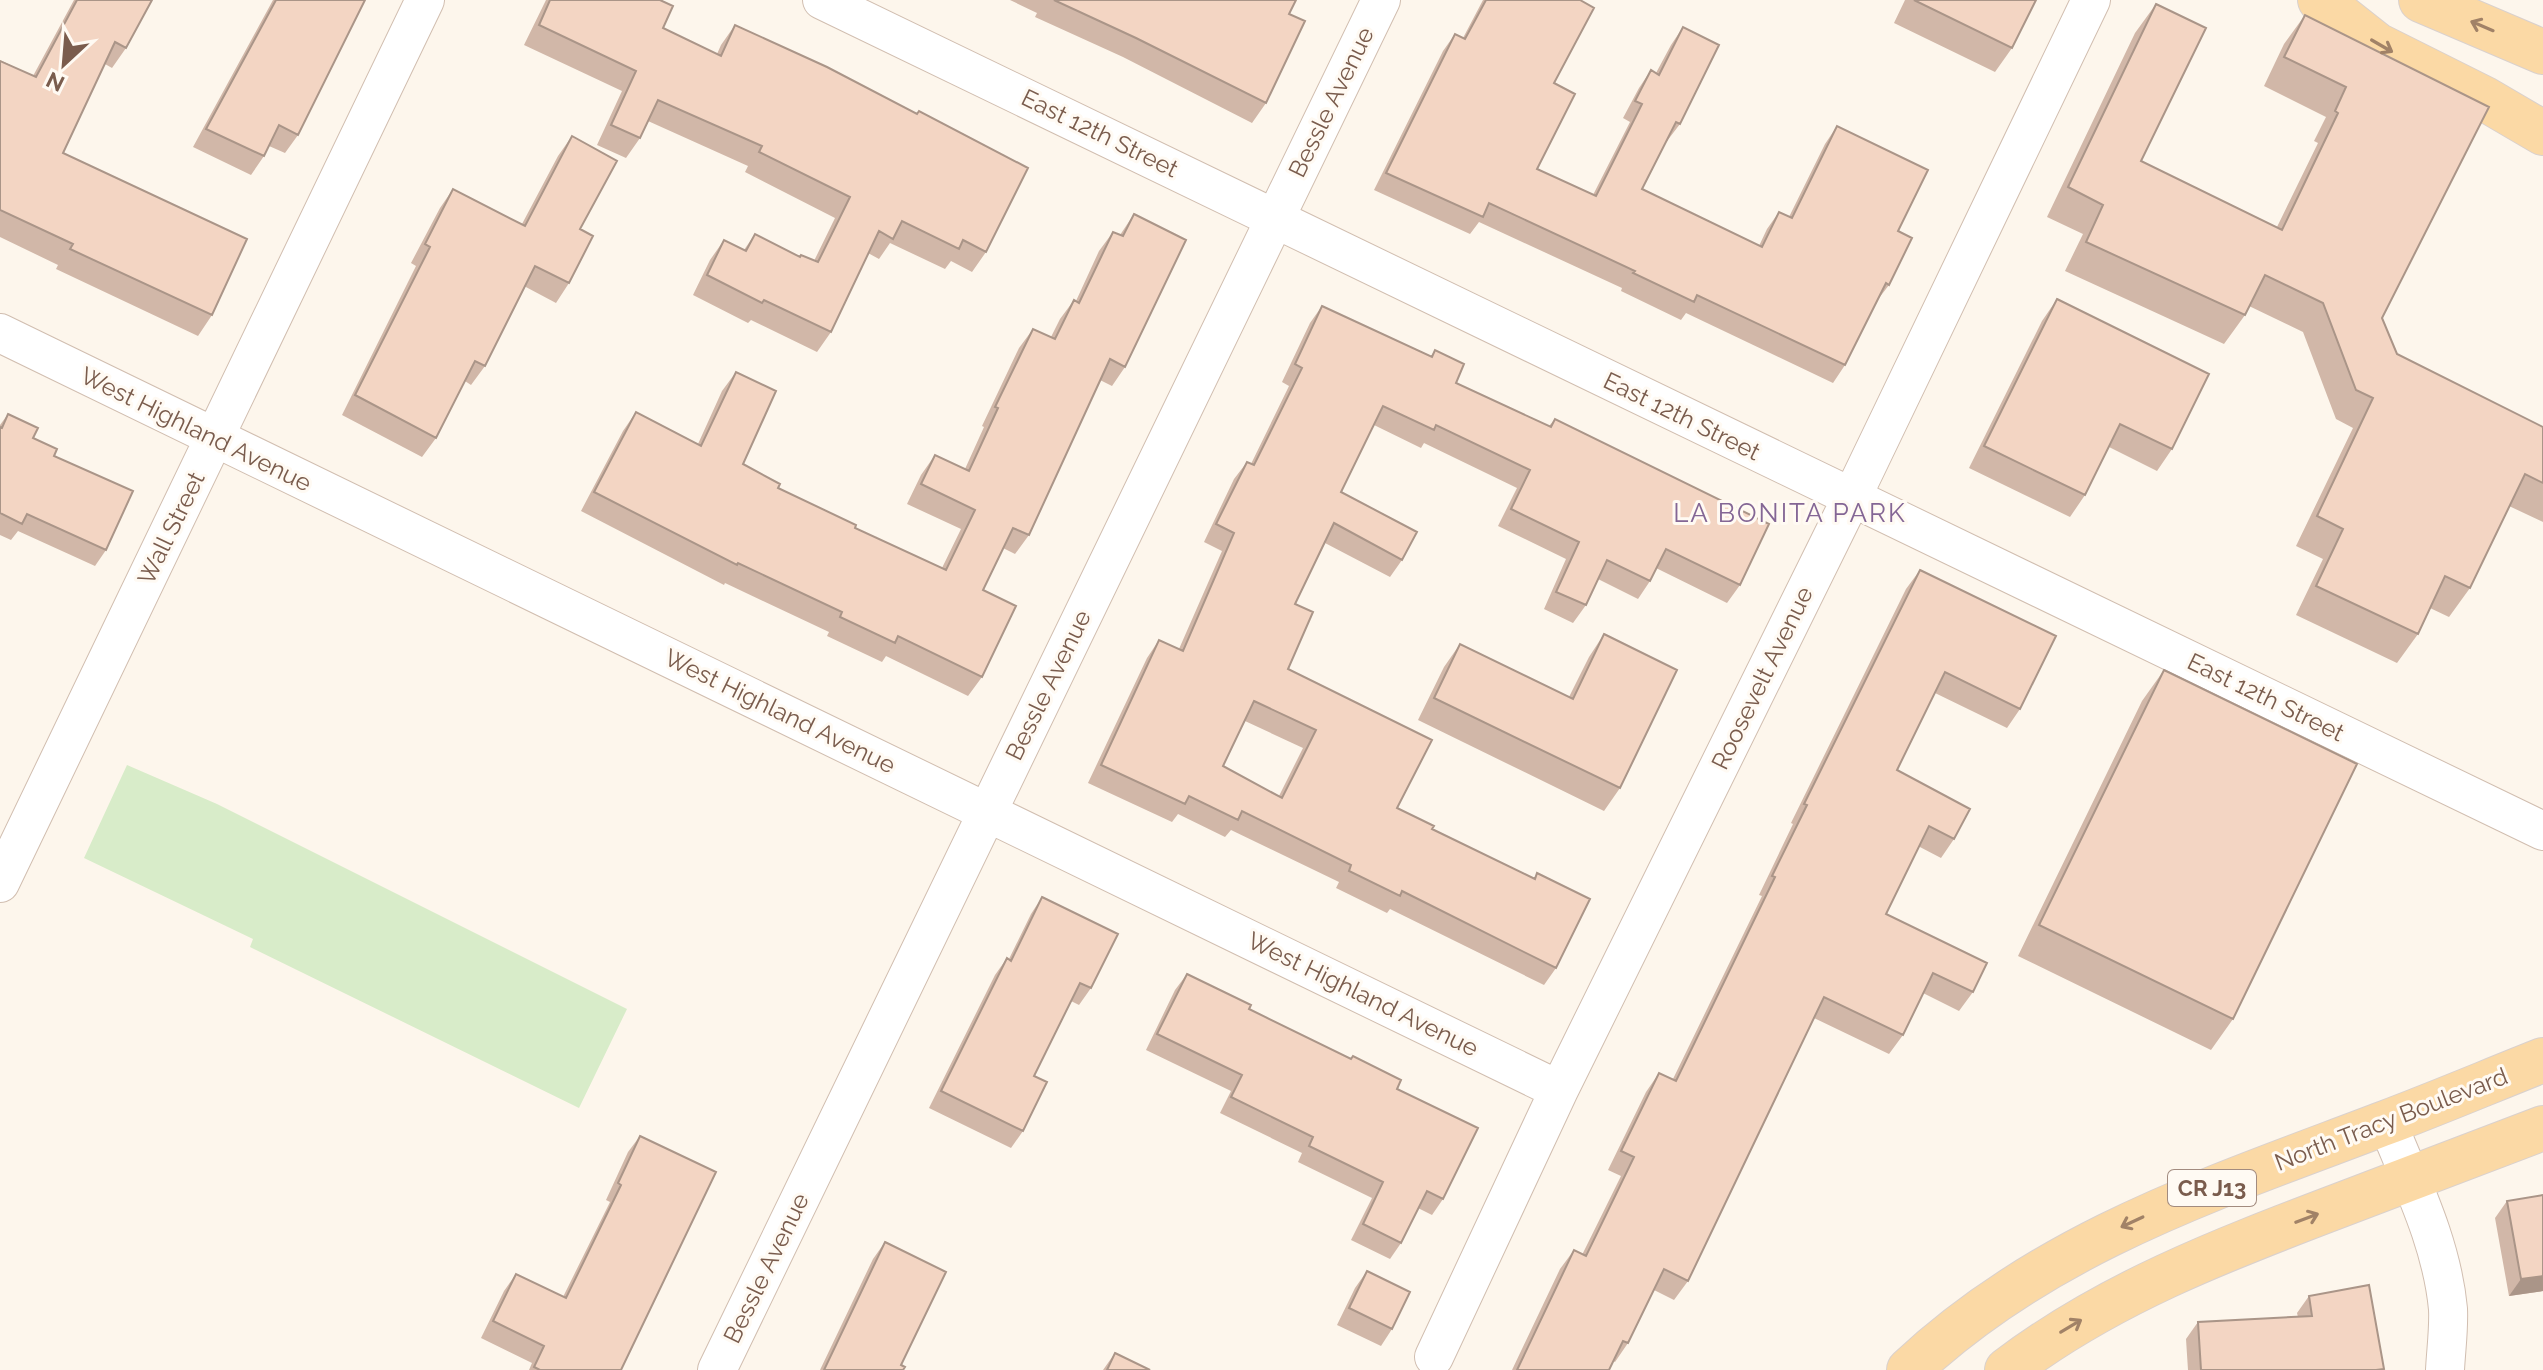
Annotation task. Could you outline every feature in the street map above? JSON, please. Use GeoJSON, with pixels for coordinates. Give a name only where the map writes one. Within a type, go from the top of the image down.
{"type":"FeatureCollection","features":[{"type":"Feature","properties":{"kind":"main road"},"geometry":{"type":"LineString","coordinates":[[2320,0],[2377,45],[2485,99],[2543,133]]}},
{"type":"Feature","properties":{"kind":"main road"},"geometry":{"type":"LineString","coordinates":[[2421,0],[2543,52]]}},
{"type":"Feature","properties":{"kind":"main road","name":"North Tracy Boulevard"},"geometry":{"type":"LineString","coordinates":[[1909,1370],[1979,1312],[2096,1240],[2212,1188],[2543,1060]]}},
{"type":"Feature","properties":{"kind":"main road","name":"CR J13"},"geometry":{"type":"LineString","coordinates":[[2007,1370],[2078,1321],[2154,1280],[2270,1232],[2543,1128]]}},
{"type":"Feature","properties":{"kind":"street","name":"Wall Street"},"geometry":{"type":"LineString","coordinates":[[0,883],[425,0]]}},
{"type":"Feature","properties":{"kind":"street","name":"East 12th Street"},"geometry":{"type":"LineString","coordinates":[[822,0],[2543,831]]}},
{"type":"Feature","properties":{"kind":"street","name":"Bessle Avenue"},"geometry":{"type":"LineString","coordinates":[[717,1370],[1381,0]]}},
{"type":"Feature","properties":{"kind":"street","name":"Roosevelt Avenue"},"geometry":{"type":"LineString","coordinates":[[1434,1357],[1559,1090],[1851,499],[2091,0]]}},
{"type":"Feature","properties":{"kind":"street","name":"West Highland Avenue"},"geometry":{"type":"LineString","coordinates":[[0,333],[1559,1090]]}},
{"type":"Feature","properties":{"kind":"street"},"geometry":{"type":"LineString","coordinates":[[2387,1122],[2427,1219],[2445,1289],[2448,1312],[2445,1370]]}},
{"type":"Feature","properties":{"kind":"green space"},"geometry":{"type":"Polygon","coordinates":[[[127,765],[217,804],[627,1009],[579,1108],[250,947],[253,939],[84,858],[127,765]]]}},
{"type":"Feature","properties":{"kind":"building"},"geometry":{"type":"Polygon","coordinates":[[[77,0],[152,0],[126,48],[115,42],[63,153],[247,239],[212,315],[70,249],[73,244],[0,210],[0,61],[36,77],[77,0]]]}},
{"type":"Feature","properties":{"kind":"building"},"geometry":{"type":"Polygon","coordinates":[[[276,0],[365,0],[298,135],[279,125],[264,156],[206,129],[276,0]]]}},
{"type":"Feature","properties":{"kind":"building"},"geometry":{"type":"Polygon","coordinates":[[[550,0],[660,0],[673,6],[663,28],[721,56],[735,25],[827,67],[917,114],[919,111],[1028,168],[986,252],[963,240],[959,249],[902,221],[893,239],[879,231],[831,332],[764,300],[762,303],[707,275],[724,240],[746,251],[755,234],[800,257],[818,262],[850,197],[759,152],[762,146],[658,100],[640,138],[611,125],[636,71],[539,25],[550,0]]]}},
{"type":"Feature","properties":{"kind":"building"},"geometry":{"type":"Polygon","coordinates":[[[1054,0],[1296,0],[1289,14],[1305,21],[1266,103],[1054,0]]]}},
{"type":"Feature","properties":{"kind":"building"},"geometry":{"type":"Polygon","coordinates":[[[1486,0],[1580,0],[1594,8],[1554,83],[1575,94],[1537,169],[1596,196],[1642,104],[1635,101],[1651,70],[1659,75],[1683,27],[1719,45],[1680,124],[1676,122],[1642,189],[1762,247],[1779,212],[1792,218],[1837,126],[1928,170],[1898,231],[1912,238],[1845,365],[1697,295],[1694,302],[1489,203],[1483,217],[1386,173],[1455,34],[1465,39],[1486,0]]]}},
{"type":"Feature","properties":{"kind":"building"},"geometry":{"type":"Polygon","coordinates":[[[1914,0],[2036,0],[2012,48],[1914,0]]]}},
{"type":"Feature","properties":{"kind":"building"},"geometry":{"type":"Polygon","coordinates":[[[2156,4],[2206,28],[2141,161],[2282,230],[2338,113],[2335,111],[2346,87],[2284,57],[2305,15],[2489,107],[2382,318],[2397,354],[2543,427],[2543,483],[2525,474],[2470,588],[2445,576],[2418,634],[2316,586],[2343,529],[2317,516],[2373,398],[2356,390],[2323,303],[2265,275],[2245,315],[2086,242],[2103,205],[2068,187],[2156,4]]]}},
{"type":"Feature","properties":{"kind":"building"},"geometry":{"type":"Polygon","coordinates":[[[572,136],[617,161],[580,229],[593,236],[569,283],[535,266],[485,366],[475,361],[436,438],[355,395],[430,247],[425,244],[453,189],[525,226],[572,136]]]}},
{"type":"Feature","properties":{"kind":"building"},"geometry":{"type":"Polygon","coordinates":[[[1134,214],[1186,240],[1125,367],[1110,359],[1029,535],[1013,528],[983,590],[1016,606],[982,677],[898,636],[895,643],[840,617],[842,612],[737,565],[594,492],[636,412],[701,446],[736,372],[776,391],[743,464],[780,484],[778,488],[946,570],[975,510],[921,484],[935,455],[969,471],[998,408],[995,407],[1033,329],[1055,339],[1074,300],[1079,303],[1113,232],[1123,236],[1134,214]]]}},
{"type":"Feature","properties":{"kind":"building"},"geometry":{"type":"Polygon","coordinates":[[[2057,299],[2209,374],[2172,449],[2120,424],[2085,495],[1984,446],[2057,299]]]}},
{"type":"Feature","properties":{"kind":"building"},"geometry":{"type":"Polygon","coordinates":[[[1322,306],[1432,357],[1435,350],[1464,364],[1456,383],[1551,427],[1555,419],[1769,524],[1740,585],[1666,549],[1650,581],[1607,560],[1586,605],[1556,592],[1579,542],[1511,509],[1530,470],[1436,425],[1434,430],[1383,406],[1341,492],[1417,532],[1402,560],[1334,523],[1295,604],[1313,612],[1288,669],[1432,740],[1397,808],[1434,826],[1432,829],[1535,879],[1537,873],[1590,899],[1556,968],[1402,891],[1400,896],[1349,871],[1351,865],[1242,811],[1238,820],[1189,796],[1185,804],[1101,765],[1159,640],[1183,651],[1234,533],[1216,524],[1247,462],[1254,465],[1302,368],[1295,364],[1322,306]],[[1254,701],[1223,766],[1282,798],[1316,730],[1254,701]]]}},
{"type":"Feature","properties":{"kind":"building"},"geometry":{"type":"Polygon","coordinates":[[[8,414],[38,428],[33,438],[57,449],[54,456],[133,491],[106,550],[27,514],[22,524],[0,513],[0,427],[8,414]]]}},
{"type":"Feature","properties":{"kind":"building"},"geometry":{"type":"Polygon","coordinates":[[[1920,570],[2056,636],[2020,709],[1945,672],[1897,770],[1970,809],[1954,839],[1929,826],[1886,914],[1987,963],[1973,992],[1933,973],[1903,1035],[1824,997],[1688,1281],[1664,1269],[1628,1343],[1623,1341],[1609,1370],[1517,1370],[1574,1250],[1586,1256],[1634,1157],[1621,1151],[1659,1073],[1676,1081],[1775,877],[1772,876],[1807,805],[1804,804],[1920,570]]]}},
{"type":"Feature","properties":{"kind":"building"},"geometry":{"type":"Polygon","coordinates":[[[1604,634],[1677,670],[1620,788],[1434,698],[1460,644],[1573,699],[1604,634]]]}},
{"type":"Feature","properties":{"kind":"building"},"geometry":{"type":"Polygon","coordinates":[[[2164,670],[2357,764],[2233,1019],[2039,925],[2164,670]]]}},
{"type":"Feature","properties":{"kind":"building"},"geometry":{"type":"Polygon","coordinates":[[[1042,897],[1118,934],[1091,988],[1080,983],[1034,1076],[1047,1082],[1023,1131],[941,1091],[1007,958],[1011,961],[1042,897]]]}},
{"type":"Feature","properties":{"kind":"building"},"geometry":{"type":"Polygon","coordinates":[[[1187,974],[1251,1005],[1249,1009],[1401,1080],[1397,1089],[1478,1128],[1443,1199],[1427,1191],[1401,1243],[1363,1224],[1383,1182],[1309,1146],[1313,1137],[1231,1097],[1242,1075],[1157,1034],[1187,974]]]}},
{"type":"Feature","properties":{"kind":"building"},"geometry":{"type":"Polygon","coordinates":[[[640,1136],[716,1172],[621,1370],[540,1370],[534,1367],[544,1346],[493,1321],[516,1274],[566,1298],[621,1185],[618,1183],[640,1136]]]}},
{"type":"Feature","properties":{"kind":"building"},"geometry":{"type":"Polygon","coordinates":[[[2543,1195],[2543,1276],[2521,1279],[2507,1201],[2543,1195]]]}},
{"type":"Feature","properties":{"kind":"building"},"geometry":{"type":"Polygon","coordinates":[[[885,1242],[946,1272],[901,1365],[905,1367],[903,1370],[824,1370],[885,1242]]]}},
{"type":"Feature","properties":{"kind":"building"},"geometry":{"type":"Polygon","coordinates":[[[1367,1271],[1410,1292],[1392,1329],[1349,1308],[1367,1271]]]}},
{"type":"Feature","properties":{"kind":"building"},"geometry":{"type":"Polygon","coordinates":[[[2369,1285],[2384,1369],[2201,1370],[2198,1322],[2312,1316],[2309,1296],[2369,1285]]]}},
{"type":"Feature","properties":{"kind":"building"},"geometry":{"type":"Polygon","coordinates":[[[1115,1353],[1150,1370],[1107,1370],[1115,1353]]]}},
{"type":"Feature","properties":{"kind":"district","name":"LA BONITA PARK"},"geometry":{"type":"Point","coordinates":[1790,513]}}]}
